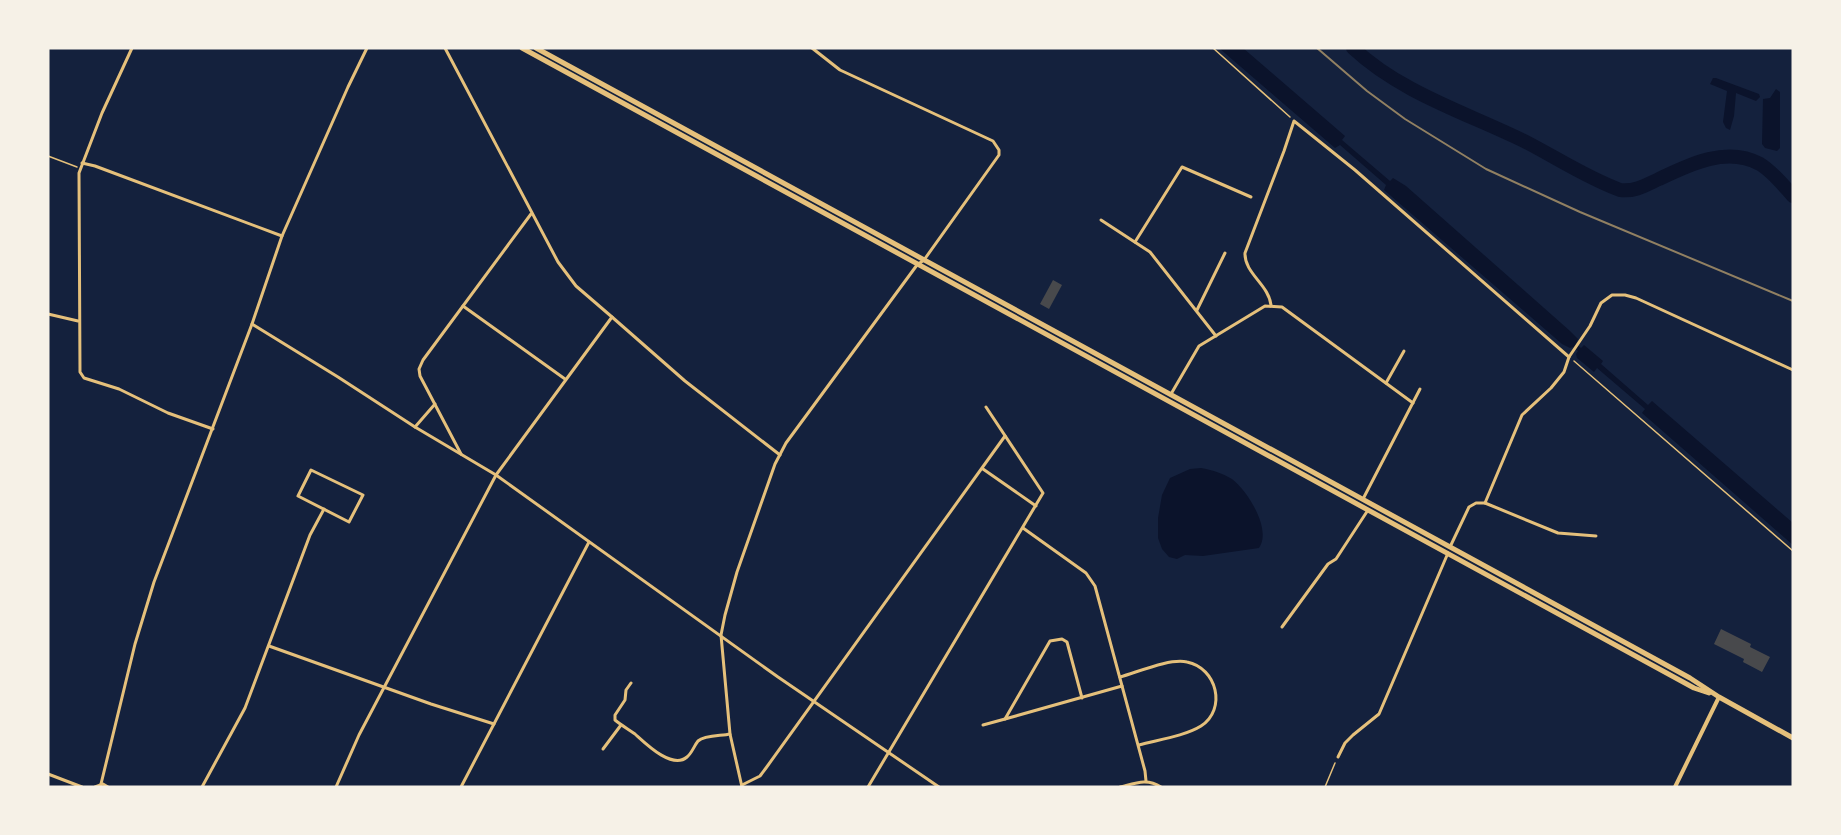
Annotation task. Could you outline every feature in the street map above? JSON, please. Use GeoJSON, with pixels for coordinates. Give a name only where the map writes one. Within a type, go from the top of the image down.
{"type":"FeatureCollection","features":[{"type":"Feature","properties":{"kind":"main road"},"geometry":{"type":"LineString","coordinates":[[522,48],[1367,511],[1694,688],[1719,697]]}},
{"type":"Feature","properties":{"kind":"main road"},"geometry":{"type":"LineString","coordinates":[[536,48],[1450,545],[1793,738]]}},
{"type":"Feature","properties":{"kind":"street"},"geometry":{"type":"LineString","coordinates":[[132,48],[80,168],[79,368],[82,376],[119,388],[168,413],[213,429]]}},
{"type":"Feature","properties":{"kind":"street"},"geometry":{"type":"LineString","coordinates":[[95,787],[100,784],[144,612],[252,324],[282,236],[348,87],[368,48]]}},
{"type":"Feature","properties":{"kind":"street"},"geometry":{"type":"LineString","coordinates":[[445,48],[531,213],[565,272],[576,286],[685,381],[780,455]]}},
{"type":"Feature","properties":{"kind":"street"},"geometry":{"type":"LineString","coordinates":[[812,48],[840,70],[987,138],[997,146],[999,155],[924,260],[917,265],[786,443],[780,455],[737,572],[721,635],[730,735],[742,786],[760,776],[1005,436]]}},
{"type":"Feature","properties":{"kind":"street"},"geometry":{"type":"LineString","coordinates":[[1271,305],[1270,297],[1245,261],[1245,253],[1294,121],[1355,170],[1569,357]]}},
{"type":"Feature","properties":{"kind":"street"},"geometry":{"type":"LineString","coordinates":[[82,163],[282,236]]}},
{"type":"Feature","properties":{"kind":"street"},"geometry":{"type":"LineString","coordinates":[[1135,242],[1182,167],[1251,197]]}},
{"type":"Feature","properties":{"kind":"street"},"geometry":{"type":"LineString","coordinates":[[462,456],[418,369],[531,213]]}},
{"type":"Feature","properties":{"kind":"street"},"geometry":{"type":"LineString","coordinates":[[1101,220],[1150,252],[1216,336]]}},
{"type":"Feature","properties":{"kind":"street"},"geometry":{"type":"LineString","coordinates":[[1197,310],[1225,253]]}},
{"type":"Feature","properties":{"kind":"street"},"geometry":{"type":"LineString","coordinates":[[1485,503],[1522,415],[1559,378],[1569,357],[1579,345],[1604,300],[1612,295],[1636,298],[1793,370]]}},
{"type":"Feature","properties":{"kind":"street"},"geometry":{"type":"LineString","coordinates":[[1168,402],[1199,346],[1265,306],[1271,305],[1282,307],[1413,403]]}},
{"type":"Feature","properties":{"kind":"street"},"geometry":{"type":"LineString","coordinates":[[463,306],[565,380]]}},
{"type":"Feature","properties":{"kind":"street"},"geometry":{"type":"LineString","coordinates":[[48,314],[78,321]]}},
{"type":"Feature","properties":{"kind":"street"},"geometry":{"type":"LineString","coordinates":[[336,787],[358,735],[496,475],[612,317]]}},
{"type":"Feature","properties":{"kind":"street"},"geometry":{"type":"LineString","coordinates":[[252,324],[415,427],[496,475],[815,702],[939,787]]}},
{"type":"Feature","properties":{"kind":"street"},"geometry":{"type":"LineString","coordinates":[[1386,383],[1404,351]]}},
{"type":"Feature","properties":{"kind":"street"},"geometry":{"type":"LineString","coordinates":[[1359,506],[1420,389]]}},
{"type":"Feature","properties":{"kind":"street"},"geometry":{"type":"LineString","coordinates":[[415,427],[435,404]]}},
{"type":"Feature","properties":{"kind":"street"},"geometry":{"type":"LineString","coordinates":[[868,787],[1043,493],[986,406]]}},
{"type":"Feature","properties":{"kind":"street"},"geometry":{"type":"LineString","coordinates":[[983,469],[1036,506]]}},
{"type":"Feature","properties":{"kind":"street"},"geometry":{"type":"LineString","coordinates":[[311,470],[363,495],[349,522],[324,509],[298,496],[311,470]]}},
{"type":"Feature","properties":{"kind":"street"},"geometry":{"type":"LineString","coordinates":[[1282,627],[1328,564],[1336,559],[1373,503]]}},
{"type":"Feature","properties":{"kind":"street"},"geometry":{"type":"LineString","coordinates":[[1338,757],[1345,743],[1379,714],[1450,545],[1470,507],[1476,503],[1485,503],[1558,533],[1596,536]]}},
{"type":"Feature","properties":{"kind":"street"},"geometry":{"type":"LineString","coordinates":[[202,787],[245,708],[310,536],[324,509]]}},
{"type":"Feature","properties":{"kind":"street"},"geometry":{"type":"LineString","coordinates":[[1023,528],[1086,573],[1098,593],[1146,780]]}},
{"type":"Feature","properties":{"kind":"street"},"geometry":{"type":"LineString","coordinates":[[461,787],[589,542]]}},
{"type":"Feature","properties":{"kind":"street"},"geometry":{"type":"LineString","coordinates":[[1005,719],[1050,641],[1056,639],[1066,642],[1082,698]]}},
{"type":"Feature","properties":{"kind":"street"},"geometry":{"type":"LineString","coordinates":[[269,646],[494,724]]}},
{"type":"Feature","properties":{"kind":"street"},"geometry":{"type":"LineString","coordinates":[[1120,677],[1172,663],[1188,662],[1204,670],[1214,685],[1216,704],[1204,723],[1192,730],[1138,745]]}},
{"type":"Feature","properties":{"kind":"street"},"geometry":{"type":"LineString","coordinates":[[632,683],[626,690],[625,700],[615,715],[616,721],[642,742],[670,759],[687,757],[699,740],[730,735]]}},
{"type":"Feature","properties":{"kind":"street"},"geometry":{"type":"LineString","coordinates":[[983,725],[1122,686]]}},
{"type":"Feature","properties":{"kind":"street"},"geometry":{"type":"LineString","coordinates":[[1675,787],[1719,697]]}},
{"type":"Feature","properties":{"kind":"street"},"geometry":{"type":"LineString","coordinates":[[603,749],[621,725]]}},
{"type":"Feature","properties":{"kind":"street"},"geometry":{"type":"LineString","coordinates":[[48,774],[82,787]]}},
{"type":"Feature","properties":{"kind":"street"},"geometry":{"type":"LineString","coordinates":[[1120,787],[1146,780],[1161,787]]}},
{"type":"Feature","properties":{"kind":"street"},"geometry":{"type":"LineString","coordinates":[[100,784],[108,787]]}},
{"type":"Feature","properties":{"kind":"path"},"geometry":{"type":"LineString","coordinates":[[1213,48],[1294,121]]}},
{"type":"Feature","properties":{"kind":"path"},"geometry":{"type":"LineString","coordinates":[[48,156],[80,168]]}},
{"type":"Feature","properties":{"kind":"path"},"geometry":{"type":"LineString","coordinates":[[1569,357],[1793,551]]}},
{"type":"Feature","properties":{"kind":"path"},"geometry":{"type":"LineString","coordinates":[[1325,787],[1338,757]]}},
{"type":"Feature","properties":{"kind":"water"},"geometry":{"type":"Polygon","coordinates":[[[1219,48],[1243,48],[1345,136],[1342,140],[1390,181],[1393,178],[1406,186],[1570,331],[1578,339],[1576,344],[1581,348],[1584,345],[1603,361],[1601,364],[1648,405],[1652,401],[1793,523],[1793,545],[1642,413],[1645,409],[1597,368],[1594,372],[1577,358],[1578,351],[1562,344],[1384,190],[1386,185],[1340,145],[1335,148],[1219,48]]]}},
{"type":"Feature","properties":{"kind":"water"},"geometry":{"type":"Polygon","coordinates":[[[1713,78],[1759,94],[1760,97],[1756,101],[1736,93],[1730,130],[1723,122],[1727,91],[1710,84],[1713,78]]]}},
{"type":"Feature","properties":{"kind":"water"},"geometry":{"type":"Polygon","coordinates":[[[1776,89],[1780,92],[1780,148],[1777,151],[1765,148],[1762,144],[1763,99],[1770,98],[1776,89]]]}},
{"type":"Feature","properties":{"kind":"water"},"geometry":{"type":"Polygon","coordinates":[[[1201,468],[1232,479],[1245,492],[1256,511],[1263,531],[1259,548],[1203,556],[1185,555],[1177,559],[1169,557],[1162,549],[1158,538],[1158,518],[1162,495],[1170,478],[1190,469],[1201,468]]]}},
{"type":"Feature","properties":{"kind":"building"},"geometry":{"type":"Polygon","coordinates":[[[1053,280],[1062,285],[1049,309],[1040,304],[1053,280]]]}},
{"type":"Feature","properties":{"kind":"building"},"geometry":{"type":"Polygon","coordinates":[[[1721,629],[1751,644],[1750,647],[1770,657],[1762,672],[1743,662],[1744,659],[1714,644],[1721,629]]]}},
{"type":"Feature","properties":{"kind":"waterway"},"geometry":{"type":"LineString","coordinates":[[1353,48],[1372,64],[1413,90],[1526,142],[1584,174],[1620,190],[1640,188],[1709,159],[1735,157],[1760,164],[1793,196]]}},
{"type":"Feature","properties":{"kind":"railway"},"geometry":{"type":"LineString","coordinates":[[1317,48],[1367,91],[1405,119],[1486,169],[1580,212],[1793,301]]}}]}
